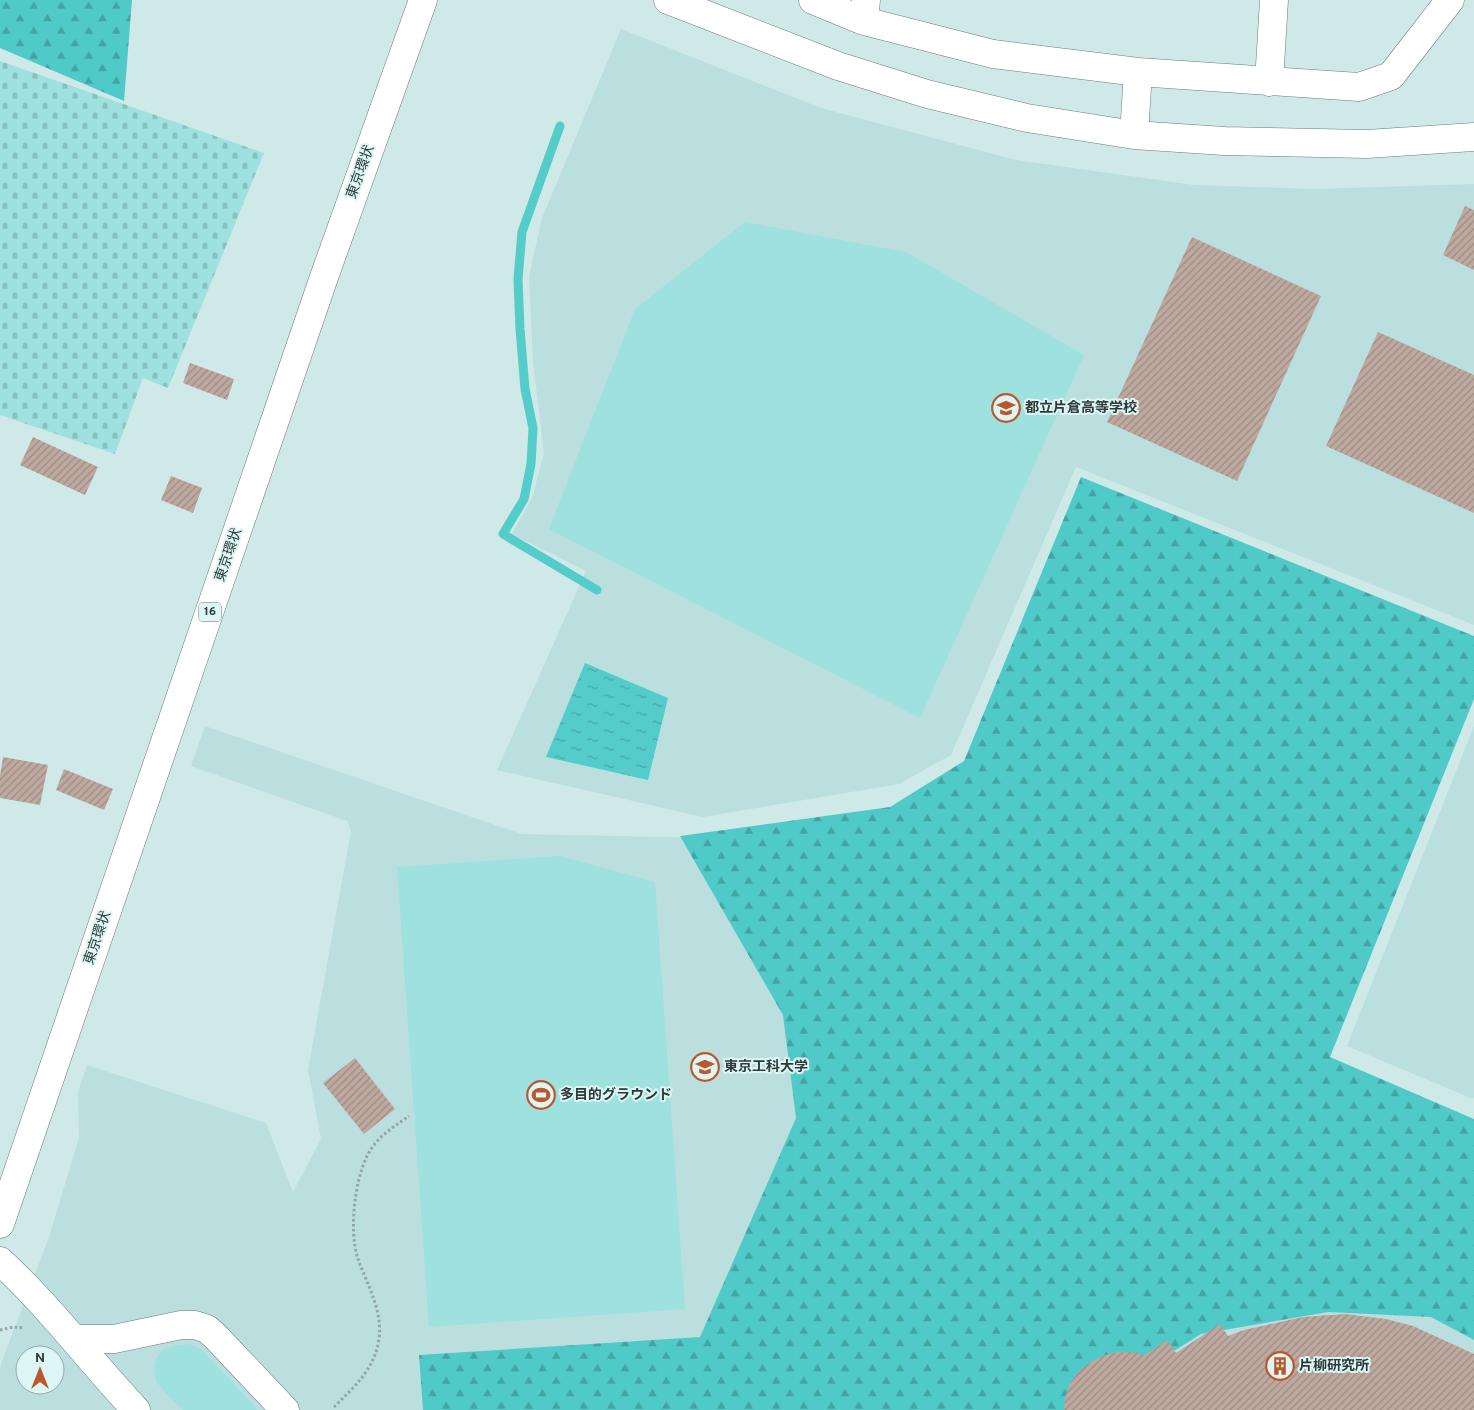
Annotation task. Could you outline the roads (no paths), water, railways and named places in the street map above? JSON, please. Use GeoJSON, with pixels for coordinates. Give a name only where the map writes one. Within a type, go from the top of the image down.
{"type":"FeatureCollection","features":[{"type":"Feature","properties":{"kind":"main road","name":"東京環状"},"geometry":{"type":"LineString","coordinates":[[0,1224],[320,289],[422,0]]}},
{"type":"Feature","properties":{"kind":"main road"},"geometry":{"type":"LineString","coordinates":[[668,0],[838,66],[927,94],[1027,118],[1134,135],[1224,141],[1366,144],[1474,137]]}},
{"type":"Feature","properties":{"kind":"main road"},"geometry":{"type":"LineString","coordinates":[[814,0],[865,11],[993,54],[1138,72],[1359,87],[1391,76],[1450,0]]}},
{"type":"Feature","properties":{"kind":"main road"},"geometry":{"type":"LineString","coordinates":[[1269,82],[1274,0]]}},
{"type":"Feature","properties":{"kind":"main road"},"geometry":{"type":"LineString","coordinates":[[1134,135],[1138,72]]}},
{"type":"Feature","properties":{"kind":"main road"},"geometry":{"type":"LineString","coordinates":[[0,1261],[75,1339],[98,1369],[136,1410]]}},
{"type":"Feature","properties":{"kind":"main road"},"geometry":{"type":"LineString","coordinates":[[75,1339],[114,1339],[181,1325],[201,1327],[215,1336],[284,1410]]}},
{"type":"Feature","properties":{"kind":"water"},"geometry":{"type":"Polygon","coordinates":[[[585,663],[668,698],[648,780],[546,757],[585,663]]]}},
{"type":"Feature","properties":{"kind":"waterway"},"geometry":{"type":"LineString","coordinates":[[560,126],[522,232],[518,279],[525,389],[533,428],[531,464],[524,499],[503,534],[597,590]]}},
{"type":"Feature","properties":{"kind":"place","name":"都立片倉高等学校"},"geometry":{"type":"Point","coordinates":[1006,408]}},
{"type":"Feature","properties":{"kind":"place","name":"東京工科大学"},"geometry":{"type":"Point","coordinates":[705,1067]}},
{"type":"Feature","properties":{"kind":"place","name":"多目的グラウンド"},"geometry":{"type":"Point","coordinates":[541,1095]}},
{"type":"Feature","properties":{"kind":"place","name":"片柳研究所"},"geometry":{"type":"Point","coordinates":[1280,1366]}}]}
